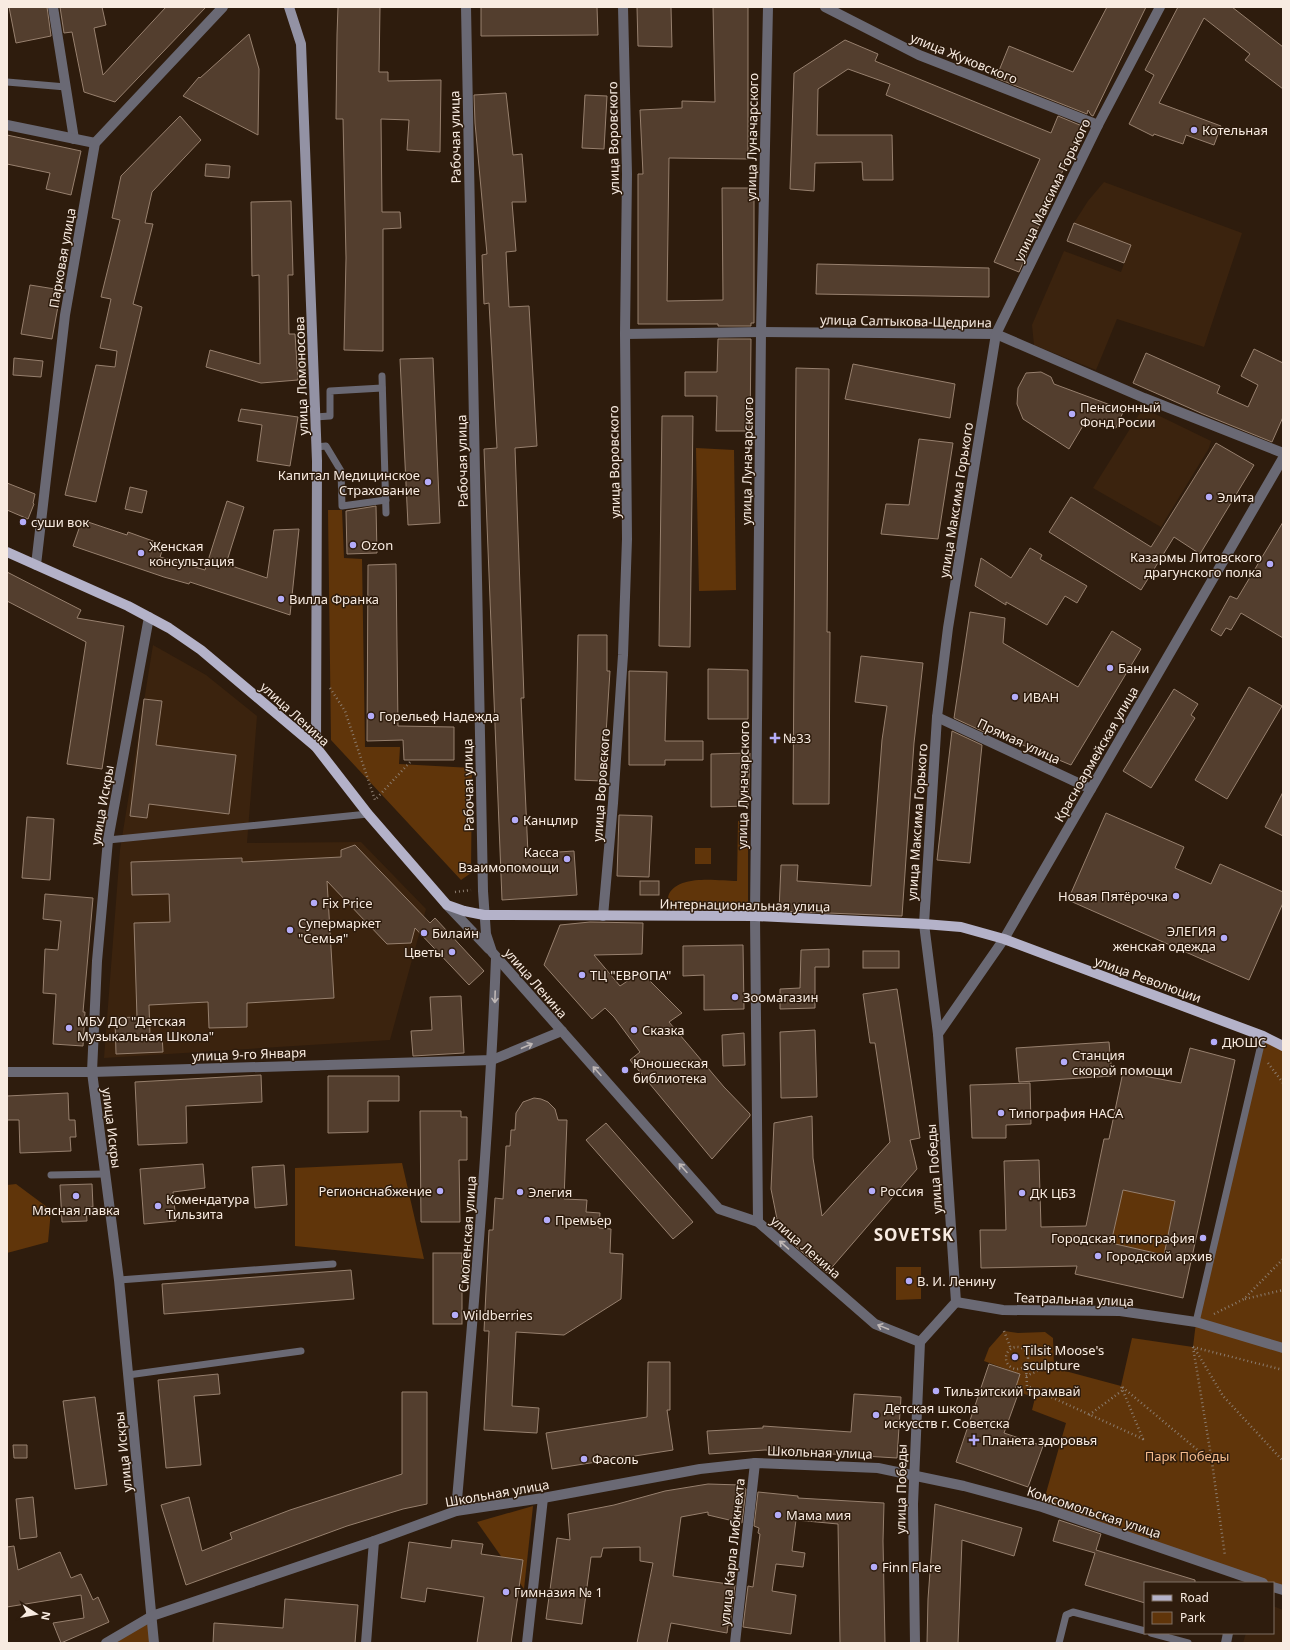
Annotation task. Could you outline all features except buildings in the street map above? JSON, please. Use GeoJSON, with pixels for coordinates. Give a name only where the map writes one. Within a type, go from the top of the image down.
{"type":"FeatureCollection","features":[{"type":"Feature","properties":{"kind":"main road","name":"улица Ленина"},"geometry":{"type":"LineString","coordinates":[[7,552],[128,606],[169,628],[201,650],[316,747],[368,814],[447,905]]}},
{"type":"Feature","properties":{"kind":"main road"},"geometry":{"type":"LineString","coordinates":[[447,905],[464,911],[484,914]]}},
{"type":"Feature","properties":{"kind":"main road","name":"Интернациональная улица"},"geometry":{"type":"LineString","coordinates":[[484,914],[754,916],[924,924],[961,927],[1004,939]]}},
{"type":"Feature","properties":{"kind":"main road","name":"улица Революции"},"geometry":{"type":"LineString","coordinates":[[1004,939],[1263,1036],[1283,1046]]}},
{"type":"Feature","properties":{"kind":"street"},"geometry":{"type":"LineString","coordinates":[[53,7],[74,139]]}},
{"type":"Feature","properties":{"kind":"street"},"geometry":{"type":"LineString","coordinates":[[7,125],[95,143],[223,7]]}},
{"type":"Feature","properties":{"kind":"street","name":"улица Ломоносова"},"geometry":{"type":"LineString","coordinates":[[289,7],[302,44],[316,447],[316,747]]}},
{"type":"Feature","properties":{"kind":"street","name":"Рабочая улица"},"geometry":{"type":"LineString","coordinates":[[466,7],[484,914]]}},
{"type":"Feature","properties":{"kind":"street","name":"улица Воровского"},"geometry":{"type":"LineString","coordinates":[[603,916],[613,803],[623,655],[627,539],[625,334],[627,174],[623,7]]}},
{"type":"Feature","properties":{"kind":"street","name":"улица Луначарского"},"geometry":{"type":"LineString","coordinates":[[758,1222],[754,916],[761,332],[768,7]]}},
{"type":"Feature","properties":{"kind":"street","name":"улица Жуковского"},"geometry":{"type":"LineString","coordinates":[[825,7],[919,55],[1098,125]]}},
{"type":"Feature","properties":{"kind":"street","name":"улица Максима Горького"},"geometry":{"type":"LineString","coordinates":[[938,1034],[924,924],[937,717],[948,628],[996,334],[1098,125],[1160,7]]}},
{"type":"Feature","properties":{"kind":"street","name":"Парковая улица"},"geometry":{"type":"LineString","coordinates":[[36,565],[65,315],[95,143]]}},
{"type":"Feature","properties":{"kind":"street","name":"улица Салтыкова-Щедрина"},"geometry":{"type":"LineString","coordinates":[[625,334],[761,332],[996,334],[1144,398],[1283,453]]}},
{"type":"Feature","properties":{"kind":"street","name":"Красноармейская улица"},"geometry":{"type":"LineString","coordinates":[[1004,939],[1283,458]]}},
{"type":"Feature","properties":{"kind":"street","name":"улица Искры"},"geometry":{"type":"LineString","coordinates":[[149,617],[108,840],[96,961],[92,1072],[119,1280],[154,1643]]}},
{"type":"Feature","properties":{"kind":"street","name":"Прямая улица"},"geometry":{"type":"LineString","coordinates":[[937,717],[1091,789]]}},
{"type":"Feature","properties":{"kind":"street"},"geometry":{"type":"LineString","coordinates":[[447,905],[494,955]]}},
{"type":"Feature","properties":{"kind":"street","name":"улица Ленина"},"geometry":{"type":"LineString","coordinates":[[484,914],[486,934],[494,955],[719,1209],[758,1222],[874,1324],[920,1342]]}},
{"type":"Feature","properties":{"kind":"street"},"geometry":{"type":"LineString","coordinates":[[938,1034],[1004,939]]}},
{"type":"Feature","properties":{"kind":"street","name":"Смоленская улица"},"geometry":{"type":"LineString","coordinates":[[456,1511],[476,1291],[492,1060],[494,955]]}},
{"type":"Feature","properties":{"kind":"street"},"geometry":{"type":"LineString","coordinates":[[492,1060],[562,1031]]}},
{"type":"Feature","properties":{"kind":"street","name":"улица Победы"},"geometry":{"type":"LineString","coordinates":[[938,1034],[956,1302]]}},
{"type":"Feature","properties":{"kind":"street","name":"улица 9-го Января"},"geometry":{"type":"LineString","coordinates":[[7,1072],[92,1072],[492,1060]]}},
{"type":"Feature","properties":{"kind":"street"},"geometry":{"type":"LineString","coordinates":[[920,1342],[956,1302]]}},
{"type":"Feature","properties":{"kind":"street","name":"Театральная улица"},"geometry":{"type":"LineString","coordinates":[[956,1302],[1003,1310],[1120,1311],[1196,1322],[1283,1348]]}},
{"type":"Feature","properties":{"kind":"street","name":"улица Победы"},"geometry":{"type":"LineString","coordinates":[[915,1643],[914,1476],[920,1342]]}},
{"type":"Feature","properties":{"kind":"street","name":"Школьная улица"},"geometry":{"type":"LineString","coordinates":[[106,1643],[152,1616],[374,1541],[456,1511],[543,1498],[700,1469],[755,1463],[878,1468],[914,1476]]}},
{"type":"Feature","properties":{"kind":"street","name":"улица Карла Либкнехта"},"geometry":{"type":"LineString","coordinates":[[735,1643],[755,1463]]}},
{"type":"Feature","properties":{"kind":"street","name":"Комсомольская улица"},"geometry":{"type":"LineString","coordinates":[[914,1476],[964,1486],[1042,1507],[1226,1570],[1242,1579],[1258,1582]]}},
{"type":"Feature","properties":{"kind":"street"},"geometry":{"type":"LineString","coordinates":[[527,1643],[543,1498]]}},
{"type":"Feature","properties":{"kind":"street"},"geometry":{"type":"LineString","coordinates":[[366,1643],[374,1541]]}},
{"type":"Feature","properties":{"kind":"lane"},"geometry":{"type":"LineString","coordinates":[[7,82],[66,87]]}},
{"type":"Feature","properties":{"kind":"lane"},"geometry":{"type":"LineString","coordinates":[[382,376],[386,513]]}},
{"type":"Feature","properties":{"kind":"lane"},"geometry":{"type":"LineString","coordinates":[[315,417],[330,416],[330,391],[382,388]]}},
{"type":"Feature","properties":{"kind":"lane"},"geometry":{"type":"LineString","coordinates":[[316,447],[326,446],[341,471],[342,506],[386,500]]}},
{"type":"Feature","properties":{"kind":"lane"},"geometry":{"type":"LineString","coordinates":[[108,840],[368,814]]}},
{"type":"Feature","properties":{"kind":"lane"},"geometry":{"type":"LineString","coordinates":[[1196,1322],[1263,1036]]}},
{"type":"Feature","properties":{"kind":"lane"},"geometry":{"type":"LineString","coordinates":[[51,1175],[105,1174]]}},
{"type":"Feature","properties":{"kind":"lane"},"geometry":{"type":"LineString","coordinates":[[119,1280],[333,1264]]}},
{"type":"Feature","properties":{"kind":"lane"},"geometry":{"type":"LineString","coordinates":[[128,1375],[301,1351]]}},
{"type":"Feature","properties":{"kind":"lane"},"geometry":{"type":"LineString","coordinates":[[1059,1643],[1066,1615],[1073,1612],[1144,1631]]}},
{"type":"Feature","properties":{"kind":"lane"},"geometry":{"type":"LineString","coordinates":[[1155,1634],[1188,1643]]}},
{"type":"Feature","properties":{"kind":"path"},"geometry":{"type":"LineString","coordinates":[[328,686],[345,711],[375,800]]}},
{"type":"Feature","properties":{"kind":"path"},"geometry":{"type":"LineString","coordinates":[[375,800],[412,760]]}},
{"type":"Feature","properties":{"kind":"path"},"geometry":{"type":"LineString","coordinates":[[370,794],[380,806]]}},
{"type":"Feature","properties":{"kind":"path"},"geometry":{"type":"LineString","coordinates":[[450,887],[455,893],[472,890]]}},
{"type":"Feature","properties":{"kind":"path"},"geometry":{"type":"LineString","coordinates":[[1259,1052],[1283,1083]]}},
{"type":"Feature","properties":{"kind":"path"},"geometry":{"type":"LineString","coordinates":[[1244,1300],[1283,1259]]}},
{"type":"Feature","properties":{"kind":"path"},"geometry":{"type":"LineString","coordinates":[[1196,1322],[1244,1300],[1283,1290]]}},
{"type":"Feature","properties":{"kind":"path"},"geometry":{"type":"LineString","coordinates":[[1004,1331],[1011,1349],[1007,1359],[1010,1365],[1016,1369],[1026,1365]]}},
{"type":"Feature","properties":{"kind":"path"},"geometry":{"type":"LineString","coordinates":[[1193,1347],[1283,1370]]}},
{"type":"Feature","properties":{"kind":"path"},"geometry":{"type":"LineString","coordinates":[[1193,1347],[1223,1396],[1283,1461]]}},
{"type":"Feature","properties":{"kind":"path"},"geometry":{"type":"LineString","coordinates":[[1193,1347],[1212,1462],[1226,1570]]}},
{"type":"Feature","properties":{"kind":"path"},"geometry":{"type":"LineString","coordinates":[[1011,1349],[1020,1348],[1026,1352],[1028,1358],[1026,1365],[1026,1386],[1143,1439],[1121,1386],[1212,1462]]}},
{"type":"Feature","properties":{"kind":"path"},"geometry":{"type":"LineString","coordinates":[[1026,1376],[1053,1364]]}},
{"type":"Feature","properties":{"kind":"path"},"geometry":{"type":"LineString","coordinates":[[1089,1415],[1123,1390]]}},
{"type":"Feature","properties":{"kind":"shaded area"},"geometry":{"type":"Polygon","coordinates":[[[1104,182],[1242,233],[1204,347],[1117,319],[1096,370],[1034,345],[1032,325],[1064,251],[1121,272],[1131,245],[1074,223],[1088,201],[1104,182]]]}},
{"type":"Feature","properties":{"kind":"shaded area"},"geometry":{"type":"Polygon","coordinates":[[[1143,408],[1211,441],[1209,448],[1161,527],[1093,488],[1143,408]]]}},
{"type":"Feature","properties":{"kind":"shaded area"},"geometry":{"type":"Polygon","coordinates":[[[153,645],[206,675],[257,716],[247,843],[361,842],[426,909],[390,1040],[104,1058],[120,850],[153,645]]]}},
{"type":"Feature","properties":{"kind":"shaded area"},"geometry":{"type":"Polygon","coordinates":[[[1274,1606],[1283,1610],[1283,1643],[1243,1643],[1246,1634],[1274,1634],[1274,1606]]]}},
{"type":"Feature","properties":{"kind":"green space"},"geometry":{"type":"Polygon","coordinates":[[[696,448],[734,450],[736,590],[699,591],[696,448]]]}},
{"type":"Feature","properties":{"kind":"green space"},"geometry":{"type":"Polygon","coordinates":[[[328,510],[342,510],[344,558],[362,559],[365,747],[400,747],[399,764],[472,768],[471,873],[461,880],[331,740],[328,510]]]}},
{"type":"Feature","properties":{"kind":"green space"},"geometry":{"type":"Polygon","coordinates":[[[738,821],[748,821],[748,909],[668,910],[669,894],[674,888],[682,884],[700,880],[737,881],[738,821]]]}},
{"type":"Feature","properties":{"kind":"green space"},"geometry":{"type":"Polygon","coordinates":[[[695,848],[711,848],[711,864],[695,864],[695,848]]]}},
{"type":"Feature","properties":{"kind":"green space","name":"Парк Победы"},"geometry":{"type":"Polygon","coordinates":[[[1263,1036],[1283,1046],[1283,1590],[1274,1584],[1274,1582],[1260,1582],[1042,1507],[1066,1423],[1032,1410],[1035,1398],[1014,1390],[1020,1374],[984,1361],[989,1348],[1004,1331],[1018,1333],[1045,1332],[1053,1338],[1054,1368],[1121,1386],[1132,1338],[1193,1347],[1196,1322],[1263,1036]]]}},
{"type":"Feature","properties":{"kind":"green space"},"geometry":{"type":"Polygon","coordinates":[[[402,1163],[424,1259],[295,1246],[295,1168],[402,1163]]]}},
{"type":"Feature","properties":{"kind":"green space"},"geometry":{"type":"Polygon","coordinates":[[[16,1184],[51,1210],[48,1242],[7,1253],[7,1185],[16,1184]]]}},
{"type":"Feature","properties":{"kind":"green space"},"geometry":{"type":"Polygon","coordinates":[[[1123,1190],[1175,1201],[1164,1255],[1111,1243],[1123,1190]]]}},
{"type":"Feature","properties":{"kind":"green space"},"geometry":{"type":"Polygon","coordinates":[[[896,1267],[921,1267],[921,1299],[896,1300],[896,1267]]]}},
{"type":"Feature","properties":{"kind":"green space"},"geometry":{"type":"Polygon","coordinates":[[[533,1506],[524,1589],[477,1522],[533,1506]]]}},
{"type":"Feature","properties":{"kind":"green space"},"geometry":{"type":"Polygon","coordinates":[[[152,1616],[154,1643],[106,1643],[152,1616]]]}},
{"type":"Feature","properties":{"kind":"place","name":"Котельная"},"geometry":{"type":"Point","coordinates":[1194,130]}},
{"type":"Feature","properties":{"kind":"place","name":"Пенсионный Фонд Росии"},"geometry":{"type":"Point","coordinates":[1072,414]}},
{"type":"Feature","properties":{"kind":"place","name":"Капитал Медицинское Страхование"},"geometry":{"type":"Point","coordinates":[428,482]}},
{"type":"Feature","properties":{"kind":"place","name":"Элита"},"geometry":{"type":"Point","coordinates":[1209,497]}},
{"type":"Feature","properties":{"kind":"place","name":"суши вок"},"geometry":{"type":"Point","coordinates":[23,522]}},
{"type":"Feature","properties":{"kind":"place","name":"Ozon"},"geometry":{"type":"Point","coordinates":[353,545]}},
{"type":"Feature","properties":{"kind":"place","name":"Женская консультация"},"geometry":{"type":"Point","coordinates":[141,553]}},
{"type":"Feature","properties":{"kind":"place","name":"Казармы Литовского драгунского полка"},"geometry":{"type":"Point","coordinates":[1270,564]}},
{"type":"Feature","properties":{"kind":"place","name":"Вилла Франка"},"geometry":{"type":"Point","coordinates":[281,599]}},
{"type":"Feature","properties":{"kind":"place","name":"Бани"},"geometry":{"type":"Point","coordinates":[1110,668]}},
{"type":"Feature","properties":{"kind":"place","name":"ИВАН"},"geometry":{"type":"Point","coordinates":[1015,697]}},
{"type":"Feature","properties":{"kind":"place","name":"Горельеф Надежда"},"geometry":{"type":"Point","coordinates":[371,716]}},
{"type":"Feature","properties":{"kind":"place","name":"№33"},"geometry":{"type":"Point","coordinates":[775,738]}},
{"type":"Feature","properties":{"kind":"place","name":"Канцлир"},"geometry":{"type":"Point","coordinates":[515,820]}},
{"type":"Feature","properties":{"kind":"place","name":"Касса Взаимопомощи"},"geometry":{"type":"Point","coordinates":[567,859]}},
{"type":"Feature","properties":{"kind":"place","name":"Новая Пятёрочка"},"geometry":{"type":"Point","coordinates":[1176,896]}},
{"type":"Feature","properties":{"kind":"place","name":"Fix Price"},"geometry":{"type":"Point","coordinates":[314,903]}},
{"type":"Feature","properties":{"kind":"place","name":"Супермаркет \"Семья\""},"geometry":{"type":"Point","coordinates":[290,930]}},
{"type":"Feature","properties":{"kind":"place","name":"Билайн"},"geometry":{"type":"Point","coordinates":[424,933]}},
{"type":"Feature","properties":{"kind":"place","name":"ЭЛЕГИЯ женская одежда"},"geometry":{"type":"Point","coordinates":[1224,938]}},
{"type":"Feature","properties":{"kind":"place","name":"Цветы"},"geometry":{"type":"Point","coordinates":[452,952]}},
{"type":"Feature","properties":{"kind":"place","name":"ТЦ \"ЕВРОПА\""},"geometry":{"type":"Point","coordinates":[582,975]}},
{"type":"Feature","properties":{"kind":"place","name":"Зоомагазин"},"geometry":{"type":"Point","coordinates":[735,997]}},
{"type":"Feature","properties":{"kind":"place","name":"МБУ ДО \"Детская Музыкальная Школа\""},"geometry":{"type":"Point","coordinates":[69,1028]}},
{"type":"Feature","properties":{"kind":"place","name":"Сказка"},"geometry":{"type":"Point","coordinates":[634,1030]}},
{"type":"Feature","properties":{"kind":"place","name":"ДЮШС"},"geometry":{"type":"Point","coordinates":[1214,1042]}},
{"type":"Feature","properties":{"kind":"place","name":"Станция скорой помощи"},"geometry":{"type":"Point","coordinates":[1064,1062]}},
{"type":"Feature","properties":{"kind":"place","name":"Юношеская библиотека"},"geometry":{"type":"Point","coordinates":[625,1070]}},
{"type":"Feature","properties":{"kind":"place","name":"Типография НАСА"},"geometry":{"type":"Point","coordinates":[1001,1113]}},
{"type":"Feature","properties":{"kind":"place","name":"Регионснабжение"},"geometry":{"type":"Point","coordinates":[440,1191]}},
{"type":"Feature","properties":{"kind":"place","name":"Россия"},"geometry":{"type":"Point","coordinates":[872,1191]}},
{"type":"Feature","properties":{"kind":"place","name":"Элегия"},"geometry":{"type":"Point","coordinates":[520,1192]}},
{"type":"Feature","properties":{"kind":"place","name":"ДК ЦБЗ"},"geometry":{"type":"Point","coordinates":[1022,1193]}},
{"type":"Feature","properties":{"kind":"place","name":"Мясная лавка"},"geometry":{"type":"Point","coordinates":[76,1196]}},
{"type":"Feature","properties":{"kind":"place","name":"Комендатура Тильзита"},"geometry":{"type":"Point","coordinates":[158,1206]}},
{"type":"Feature","properties":{"kind":"place","name":"Премьер"},"geometry":{"type":"Point","coordinates":[547,1220]}},
{"type":"Feature","properties":{"kind":"place","name":"Городская типография"},"geometry":{"type":"Point","coordinates":[1203,1238]}},
{"type":"Feature","properties":{"kind":"place","name":"Городской архив"},"geometry":{"type":"Point","coordinates":[1098,1256]}},
{"type":"Feature","properties":{"kind":"place","name":"В. И. Ленину"},"geometry":{"type":"Point","coordinates":[909,1281]}},
{"type":"Feature","properties":{"kind":"place","name":"Wildberries"},"geometry":{"type":"Point","coordinates":[455,1315]}},
{"type":"Feature","properties":{"kind":"place","name":"Tilsit Moose's sculpture"},"geometry":{"type":"Point","coordinates":[1015,1357]}},
{"type":"Feature","properties":{"kind":"place","name":"Тильзитский трамвай"},"geometry":{"type":"Point","coordinates":[936,1391]}},
{"type":"Feature","properties":{"kind":"place","name":"Детская школа искусств г. Советска"},"geometry":{"type":"Point","coordinates":[876,1415]}},
{"type":"Feature","properties":{"kind":"place","name":"Планета здоровья"},"geometry":{"type":"Point","coordinates":[974,1440]}},
{"type":"Feature","properties":{"kind":"place","name":"Фасоль"},"geometry":{"type":"Point","coordinates":[584,1459]}},
{"type":"Feature","properties":{"kind":"place","name":"Мама мия"},"geometry":{"type":"Point","coordinates":[778,1515]}},
{"type":"Feature","properties":{"kind":"place","name":"Finn Flare"},"geometry":{"type":"Point","coordinates":[874,1567]}},
{"type":"Feature","properties":{"kind":"place","name":"Гимназия № 1"},"geometry":{"type":"Point","coordinates":[506,1592]}},
{"type":"Feature","properties":{"kind":"district","name":"SOVETSK"},"geometry":{"type":"Point","coordinates":[914,1234]}}]}
